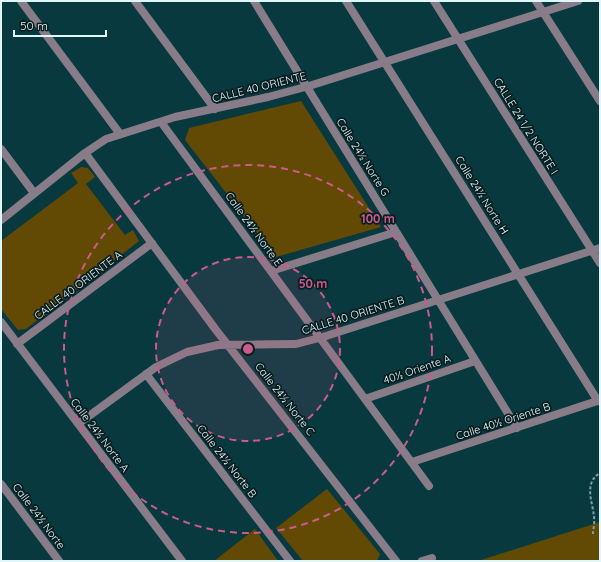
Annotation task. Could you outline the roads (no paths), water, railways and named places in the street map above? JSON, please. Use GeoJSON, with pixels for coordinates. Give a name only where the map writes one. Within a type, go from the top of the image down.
{"type":"FeatureCollection","features":[{"type":"Feature","properties":{"kind":"street"},"geometry":{"type":"LineString","coordinates":[[21,1],[120,134]]}},
{"type":"Feature","properties":{"kind":"street"},"geometry":{"type":"LineString","coordinates":[[135,1],[215,109]]}},
{"type":"Feature","properties":{"kind":"street","name":"Calle 24½ Norte G"},"geometry":{"type":"LineString","coordinates":[[254,1],[517,428]]}},
{"type":"Feature","properties":{"kind":"street","name":"Calle 24½ Norte H"},"geometry":{"type":"LineString","coordinates":[[346,1],[599,400]]}},
{"type":"Feature","properties":{"kind":"street","name":"CALLE 24 1/2 NORTE I"},"geometry":{"type":"LineString","coordinates":[[434,1],[458,40],[596,249],[600,263]]}},
{"type":"Feature","properties":{"kind":"street"},"geometry":{"type":"LineString","coordinates":[[536,1],[600,101]]}},
{"type":"Feature","properties":{"kind":"street","name":"CALLE 40 ORIENTE"},"geometry":{"type":"LineString","coordinates":[[1,220],[85,153],[106,139],[161,122],[307,87],[578,1]]}},
{"type":"Feature","properties":{"kind":"street","name":"Calle 24½ Norte E"},"geometry":{"type":"LineString","coordinates":[[161,122],[429,486]]}},
{"type":"Feature","properties":{"kind":"street"},"geometry":{"type":"LineString","coordinates":[[1,149],[34,193]]}},
{"type":"Feature","properties":{"kind":"street","name":"Calle 24½ Norte C"},"geometry":{"type":"LineString","coordinates":[[85,153],[229,345],[396,561]]}},
{"type":"Feature","properties":{"kind":"street"},"geometry":{"type":"LineString","coordinates":[[271,271],[396,232]]}},
{"type":"Feature","properties":{"kind":"street","name":"CALLE 40 ORIENTE A"},"geometry":{"type":"LineString","coordinates":[[18,344],[152,243]]}},
{"type":"Feature","properties":{"kind":"street","name":"CALLE 40 ORIENTE B"},"geometry":{"type":"LineString","coordinates":[[78,424],[165,361],[187,352],[209,346],[296,344],[320,338],[596,249]]}},
{"type":"Feature","properties":{"kind":"street","name":"Calle 24½ Norte A"},"geometry":{"type":"LineString","coordinates":[[1,322],[182,561]]}},
{"type":"Feature","properties":{"kind":"street","name":"40½ Oriente A"},"geometry":{"type":"LineString","coordinates":[[366,399],[476,361]]}},
{"type":"Feature","properties":{"kind":"street","name":"Calle 24½ Norte B"},"geometry":{"type":"LineString","coordinates":[[146,374],[290,561]]}},
{"type":"Feature","properties":{"kind":"street","name":"Calle 40½ Oriente B"},"geometry":{"type":"LineString","coordinates":[[412,462],[599,400]]}},
{"type":"Feature","properties":{"kind":"street","name":"Calle 24½ Norte"},"geometry":{"type":"LineString","coordinates":[[1,484],[59,561]]}},
{"type":"Feature","properties":{"kind":"street"},"geometry":{"type":"LineString","coordinates":[[422,561],[432,558]]}}]}
